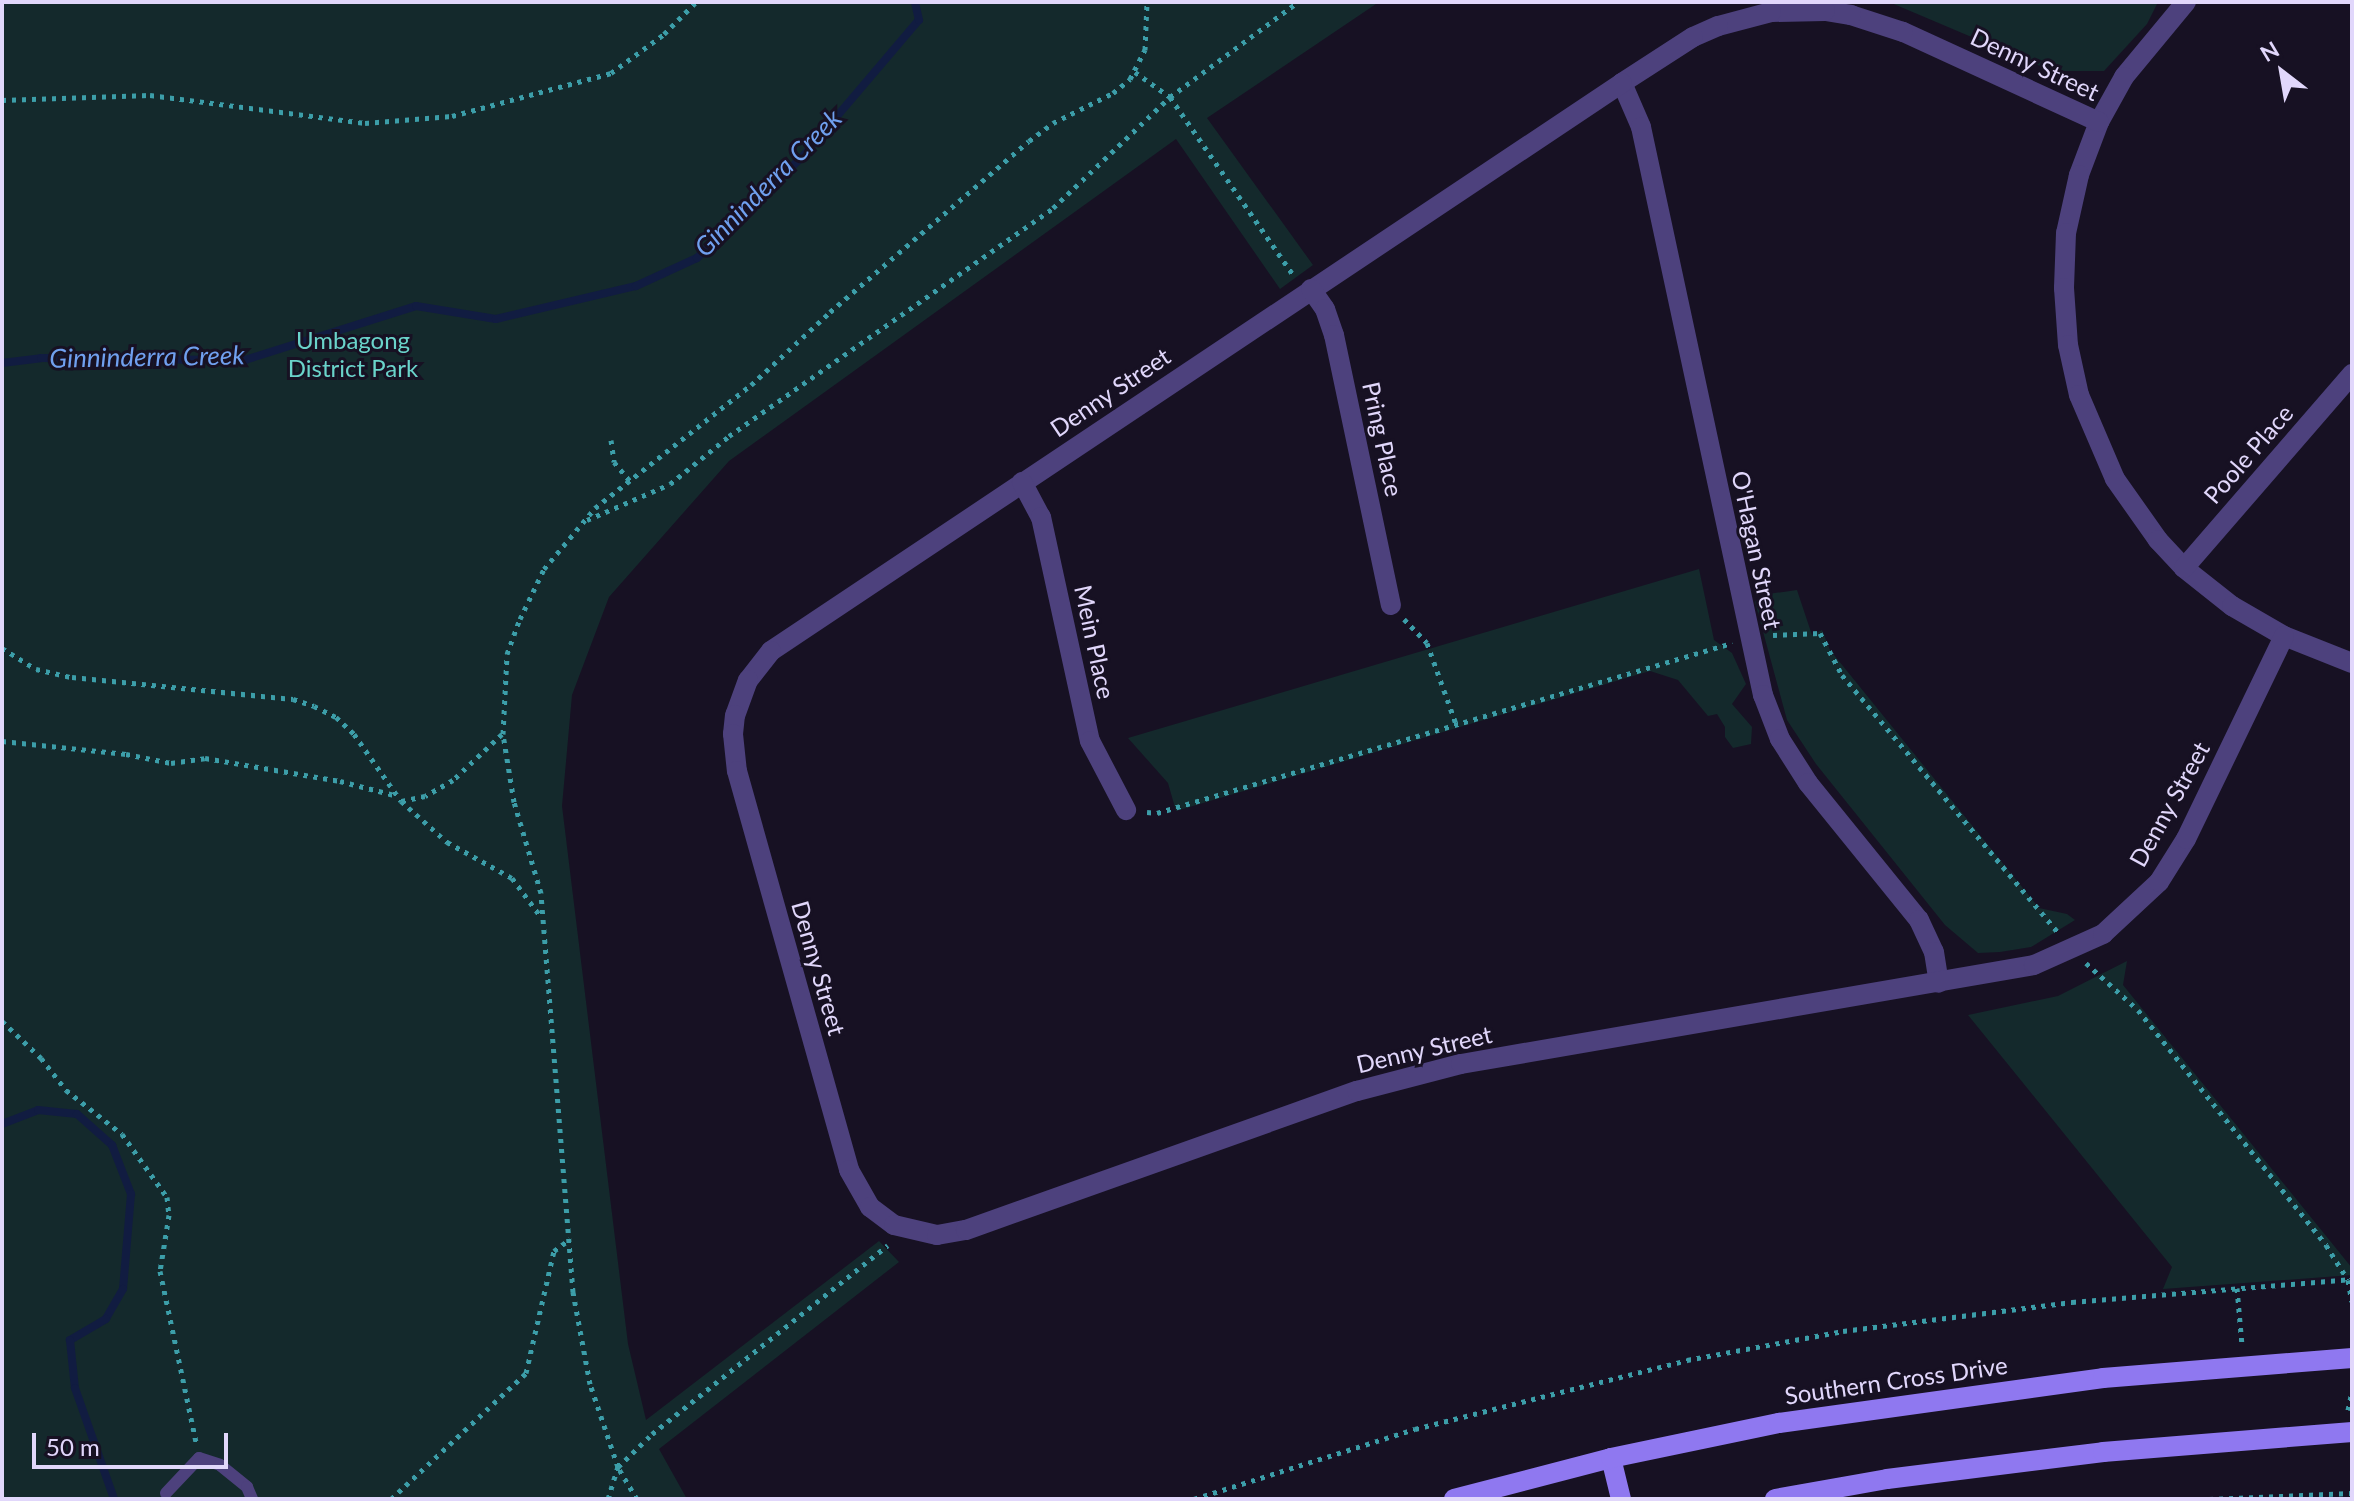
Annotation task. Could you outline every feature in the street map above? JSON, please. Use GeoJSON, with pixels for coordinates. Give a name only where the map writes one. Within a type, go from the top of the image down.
{"type":"FeatureCollection","features":[{"type":"Feature","properties":{"kind":"main road","name":"Southern Cross Drive"},"geometry":{"type":"LineString","coordinates":[[1454,1499],[1611,1458],[1779,1423],[1953,1396],[2103,1378],[2352,1358]]}},
{"type":"Feature","properties":{"kind":"main road"},"geometry":{"type":"LineString","coordinates":[[1775,1499],[1887,1479],[2088,1454],[2352,1432]]}},
{"type":"Feature","properties":{"kind":"main road"},"geometry":{"type":"LineString","coordinates":[[1611,1458],[1621,1499]]}},
{"type":"Feature","properties":{"kind":"street"},"geometry":{"type":"LineString","coordinates":[[2186,2],[2154,36],[2124,77],[2099,122],[2079,175],[2066,233],[2064,288],[2068,345],[2079,395],[2115,479],[2158,540],[2184,568],[2232,606],[2284,636],[2352,663]]}},
{"type":"Feature","properties":{"kind":"street","name":"Denny Street"},"geometry":{"type":"LineString","coordinates":[[2099,122],[1903,32],[1851,15],[1825,11],[1771,12],[1718,26],[1693,37],[1622,83],[771,651],[748,680],[735,715],[733,734],[737,771],[849,1170],[870,1207],[894,1225],[937,1235],[966,1230],[1332,1099],[1461,1064],[2034,965],[2074,950],[2123,919],[2159,882],[2186,839],[2284,636]]}},
{"type":"Feature","properties":{"kind":"street","name":"O'Hagan Street"},"geometry":{"type":"LineString","coordinates":[[1622,83],[1641,127],[1763,695],[1780,739],[1808,783],[1919,920],[1934,952],[1939,983]]}},
{"type":"Feature","properties":{"kind":"street","name":"Pring Place"},"geometry":{"type":"LineString","coordinates":[[1308,291],[1325,309],[1334,335],[1391,605]]}},
{"type":"Feature","properties":{"kind":"street","name":"Poole Place"},"geometry":{"type":"LineString","coordinates":[[2184,568],[2352,374]]}},
{"type":"Feature","properties":{"kind":"street","name":"Mein Place"},"geometry":{"type":"LineString","coordinates":[[1022,482],[1041,517],[1090,741],[1126,810]]}},
{"type":"Feature","properties":{"kind":"lane"},"geometry":{"type":"LineString","coordinates":[[166,1493],[199,1458],[220,1465],[247,1487],[252,1499]]}},
{"type":"Feature","properties":{"kind":"path"},"geometry":{"type":"LineString","coordinates":[[2,100],[150,95],[365,123],[452,116],[611,73],[664,34],[696,2]]}},
{"type":"Feature","properties":{"kind":"path"},"geometry":{"type":"LineString","coordinates":[[637,1499],[618,1467],[602,1426],[583,1354],[570,1239],[541,893],[514,802],[503,734],[507,654],[544,569],[582,523],[751,385],[830,312],[1029,141],[1053,123],[1113,93],[1135,72],[1145,50],[1147,2]]}},
{"type":"Feature","properties":{"kind":"path"},"geometry":{"type":"LineString","coordinates":[[582,523],[670,484],[729,436],[1053,208],[1170,97],[1298,2]]}},
{"type":"Feature","properties":{"kind":"path"},"geometry":{"type":"LineString","coordinates":[[1135,72],[1170,97],[1308,291]]}},
{"type":"Feature","properties":{"kind":"path"},"geometry":{"type":"LineString","coordinates":[[611,440],[614,462],[630,481]]}},
{"type":"Feature","properties":{"kind":"path"},"geometry":{"type":"LineString","coordinates":[[1391,605],[1427,643],[1456,724]]}},
{"type":"Feature","properties":{"kind":"path"},"geometry":{"type":"LineString","coordinates":[[1126,810],[1157,813],[1749,638],[1820,633],[1842,675],[2074,950],[2138,1010],[2326,1245],[2350,1280],[2352,1302]]}},
{"type":"Feature","properties":{"kind":"path"},"geometry":{"type":"LineString","coordinates":[[2,648],[36,669],[72,677],[293,699],[336,717],[354,734],[401,801],[447,842],[512,878],[543,922]]}},
{"type":"Feature","properties":{"kind":"path"},"geometry":{"type":"LineString","coordinates":[[401,801],[425,796],[453,780],[503,734]]}},
{"type":"Feature","properties":{"kind":"path"},"geometry":{"type":"LineString","coordinates":[[2,741],[126,754],[171,763],[205,758],[340,781],[395,795]]}},
{"type":"Feature","properties":{"kind":"path"},"geometry":{"type":"LineString","coordinates":[[2,1021],[41,1058],[66,1090],[122,1134],[167,1197],[169,1215],[160,1271],[164,1305],[188,1397],[199,1458]]}},
{"type":"Feature","properties":{"kind":"path"},"geometry":{"type":"LineString","coordinates":[[608,1499],[618,1467],[652,1434],[907,1230]]}},
{"type":"Feature","properties":{"kind":"path"},"geometry":{"type":"LineString","coordinates":[[391,1499],[526,1373],[554,1251],[570,1239]]}},
{"type":"Feature","properties":{"kind":"path"},"geometry":{"type":"LineString","coordinates":[[1194,1499],[1415,1429],[1687,1360],[1843,1331],[2072,1302],[2350,1280]]}},
{"type":"Feature","properties":{"kind":"path"},"geometry":{"type":"LineString","coordinates":[[2237,1288],[2242,1345]]}},
{"type":"Feature","properties":{"kind":"path"},"geometry":{"type":"LineString","coordinates":[[2209,1499],[2352,1493]]}},
{"type":"Feature","properties":{"kind":"green space","name":"Umbagong District Park"},"geometry":{"type":"Polygon","coordinates":[[[2,2],[1379,2],[1207,118],[1313,265],[1280,289],[1176,139],[729,461],[609,597],[572,695],[562,806],[628,1344],[646,1420],[879,1241],[899,1262],[659,1449],[687,1499],[2,1499],[2,2]]]}},
{"type":"Feature","properties":{"kind":"green space"},"geometry":{"type":"Polygon","coordinates":[[[1889,2],[2158,2],[2147,24],[2104,71],[2052,71],[1889,2]]]}},
{"type":"Feature","properties":{"kind":"green space"},"geometry":{"type":"Polygon","coordinates":[[[1699,569],[1714,640],[1732,653],[1746,684],[1732,704],[1752,727],[1751,744],[1733,748],[1725,737],[1725,727],[1717,714],[1708,716],[1678,680],[1650,671],[1176,811],[1168,783],[1128,738],[1699,569]]]}},
{"type":"Feature","properties":{"kind":"green space"},"geometry":{"type":"Polygon","coordinates":[[[1797,590],[1812,635],[1822,630],[1830,650],[2039,908],[2067,914],[2075,920],[2031,947],[1978,953],[1945,925],[1816,764],[1787,720],[1755,602],[1761,595],[1797,590]]]}},
{"type":"Feature","properties":{"kind":"green space"},"geometry":{"type":"Polygon","coordinates":[[[2127,961],[2123,985],[2352,1268],[2352,1275],[2163,1289],[2172,1267],[1968,1015],[2058,996],[2127,961]]]}},
{"type":"Feature","properties":{"kind":"waterway","name":"Ginninderra Creek"},"geometry":{"type":"LineString","coordinates":[[2,363],[41,358],[245,360],[416,306],[496,319],[636,286],[697,258],[804,155],[919,20],[915,2]]}},
{"type":"Feature","properties":{"kind":"waterway"},"geometry":{"type":"LineString","coordinates":[[2,1124],[38,1110],[77,1114],[112,1145],[131,1194],[123,1289],[106,1319],[70,1340],[75,1388],[114,1499]]}}]}
